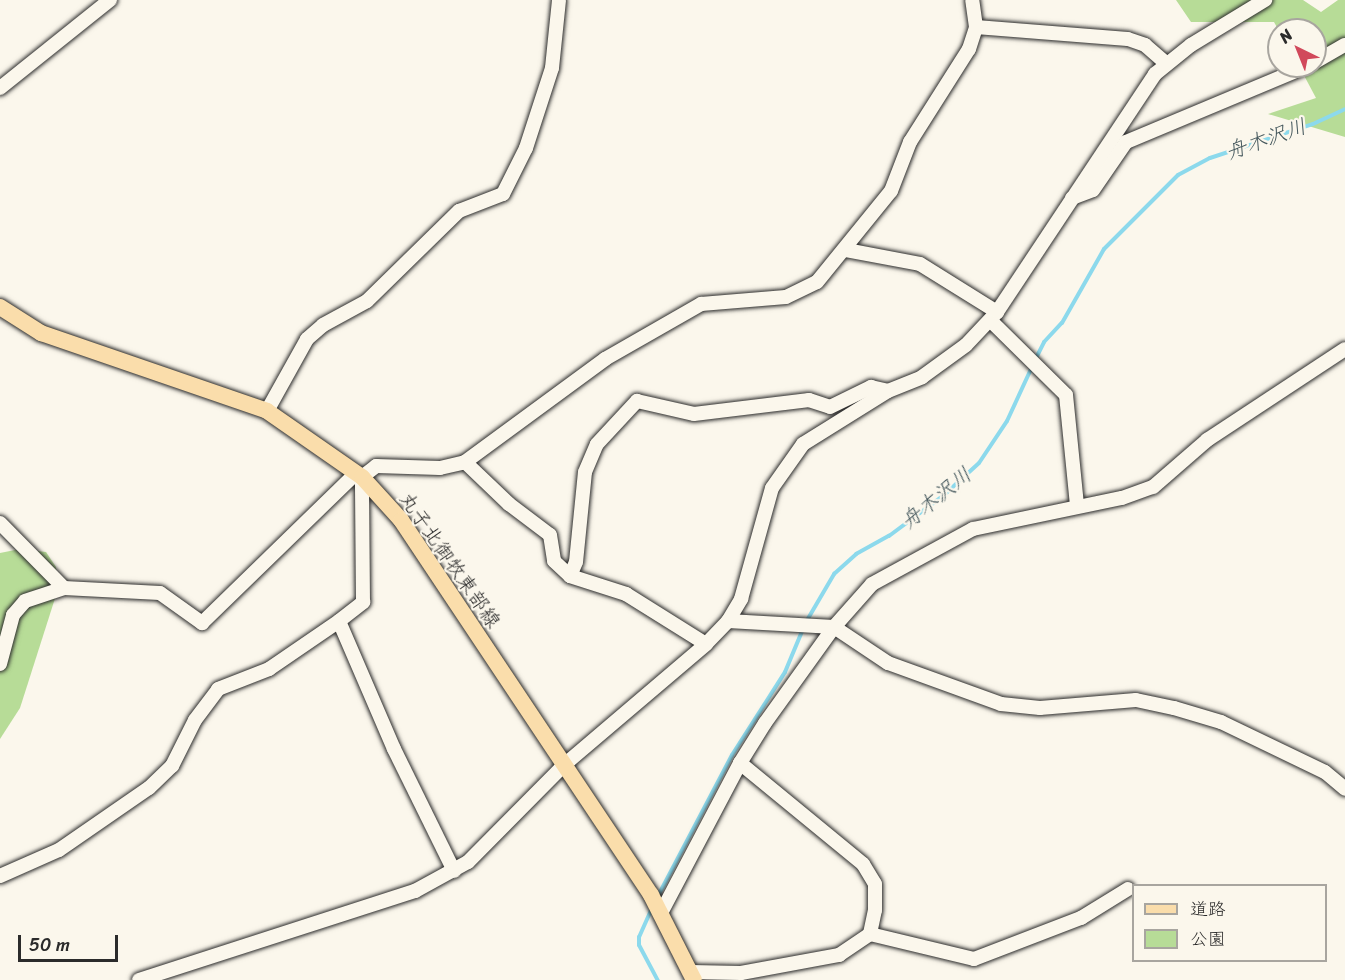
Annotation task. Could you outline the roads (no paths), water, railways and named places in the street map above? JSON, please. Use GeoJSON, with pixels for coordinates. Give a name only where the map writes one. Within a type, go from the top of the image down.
{"type":"FeatureCollection","features":[{"type":"Feature","properties":{"kind":"main road","name":"丸子北御牧東部線"},"geometry":{"type":"LineString","coordinates":[[0,307],[41,333],[267,411],[359,475],[401,520],[661,913],[693,976]]}},
{"type":"Feature","properties":{"kind":"street"},"geometry":{"type":"LineString","coordinates":[[0,88],[110,0]]}},
{"type":"Feature","properties":{"kind":"street"},"geometry":{"type":"LineString","coordinates":[[267,411],[299,347],[322,325],[367,301],[459,211],[503,194],[526,148],[552,68],[559,0]]}},
{"type":"Feature","properties":{"kind":"street"},"geometry":{"type":"LineString","coordinates":[[0,664],[13,615],[25,601],[64,588],[160,593],[202,623],[359,475],[376,466],[440,468],[465,462],[605,359],[701,304],[786,297],[817,282],[846,250],[891,191],[910,142],[969,49],[976,27],[972,0]]}},
{"type":"Feature","properties":{"kind":"street"},"geometry":{"type":"LineString","coordinates":[[139,980],[416,891],[454,871],[485,846],[564,765],[706,644],[728,621],[741,599],[766,508],[780,473],[803,444],[821,429],[942,364],[994,316],[1137,96],[1166,63],[1263,1]]}},
{"type":"Feature","properties":{"kind":"street"},"geometry":{"type":"LineString","coordinates":[[976,27],[1128,39],[1145,45],[1166,63]]}},
{"type":"Feature","properties":{"kind":"street"},"geometry":{"type":"LineString","coordinates":[[1327,55],[1345,45]]}},
{"type":"Feature","properties":{"kind":"street"},"geometry":{"type":"LineString","coordinates":[[1072,198],[1093,190],[1126,142],[1279,78]]}},
{"type":"Feature","properties":{"kind":"street"},"geometry":{"type":"LineString","coordinates":[[846,250],[920,264],[994,316],[1066,394],[1077,505]]}},
{"type":"Feature","properties":{"kind":"street"},"geometry":{"type":"LineString","coordinates":[[661,913],[740,763],[834,627],[872,584],[973,529],[1077,505],[1122,498],[1153,487],[1207,440],[1345,349]]}},
{"type":"Feature","properties":{"kind":"street"},"geometry":{"type":"LineString","coordinates":[[570,576],[576,562],[589,463],[597,444],[637,401],[694,414],[809,400],[830,407],[871,387],[888,391]]}},
{"type":"Feature","properties":{"kind":"street"},"geometry":{"type":"LineString","coordinates":[[465,462],[510,504],[550,535],[554,561],[570,576],[626,594],[706,644]]}},
{"type":"Feature","properties":{"kind":"street"},"geometry":{"type":"LineString","coordinates":[[0,876],[59,850],[149,788],[172,766],[195,720],[219,689],[269,669],[363,602],[359,475]]}},
{"type":"Feature","properties":{"kind":"street"},"geometry":{"type":"LineString","coordinates":[[0,523],[64,588]]}},
{"type":"Feature","properties":{"kind":"street"},"geometry":{"type":"LineString","coordinates":[[339,621],[394,749],[454,871]]}},
{"type":"Feature","properties":{"kind":"street"},"geometry":{"type":"LineString","coordinates":[[728,621],[834,627],[888,663],[1001,704],[1040,708],[1136,700],[1221,722],[1325,772],[1345,789]]}},
{"type":"Feature","properties":{"kind":"street"},"geometry":{"type":"LineString","coordinates":[[693,976],[741,973],[839,955],[870,934],[875,910],[875,884],[863,864],[740,763]]}},
{"type":"Feature","properties":{"kind":"street"},"geometry":{"type":"LineString","coordinates":[[870,934],[974,959],[1082,918],[1128,889]]}},
{"type":"Feature","properties":{"kind":"waterway","name":"舟木沢川"},"geometry":{"type":"LineString","coordinates":[[1035,360],[1044,342],[1062,323],[1104,249],[1178,175],[1210,158],[1313,124],[1345,109]]}},
{"type":"Feature","properties":{"kind":"waterway","name":"舟木沢川"},"geometry":{"type":"LineString","coordinates":[[806,622],[834,574],[856,554],[889,536],[944,495],[979,463],[1007,421],[1032,367]]}},
{"type":"Feature","properties":{"kind":"waterway","name":"舟木沢川"},"geometry":{"type":"LineString","coordinates":[[658,896],[732,755],[785,672],[803,629]]}},
{"type":"Feature","properties":{"kind":"waterway","name":"舟木沢川"},"geometry":{"type":"LineString","coordinates":[[652,908],[639,937],[639,945],[658,980]]}}]}
